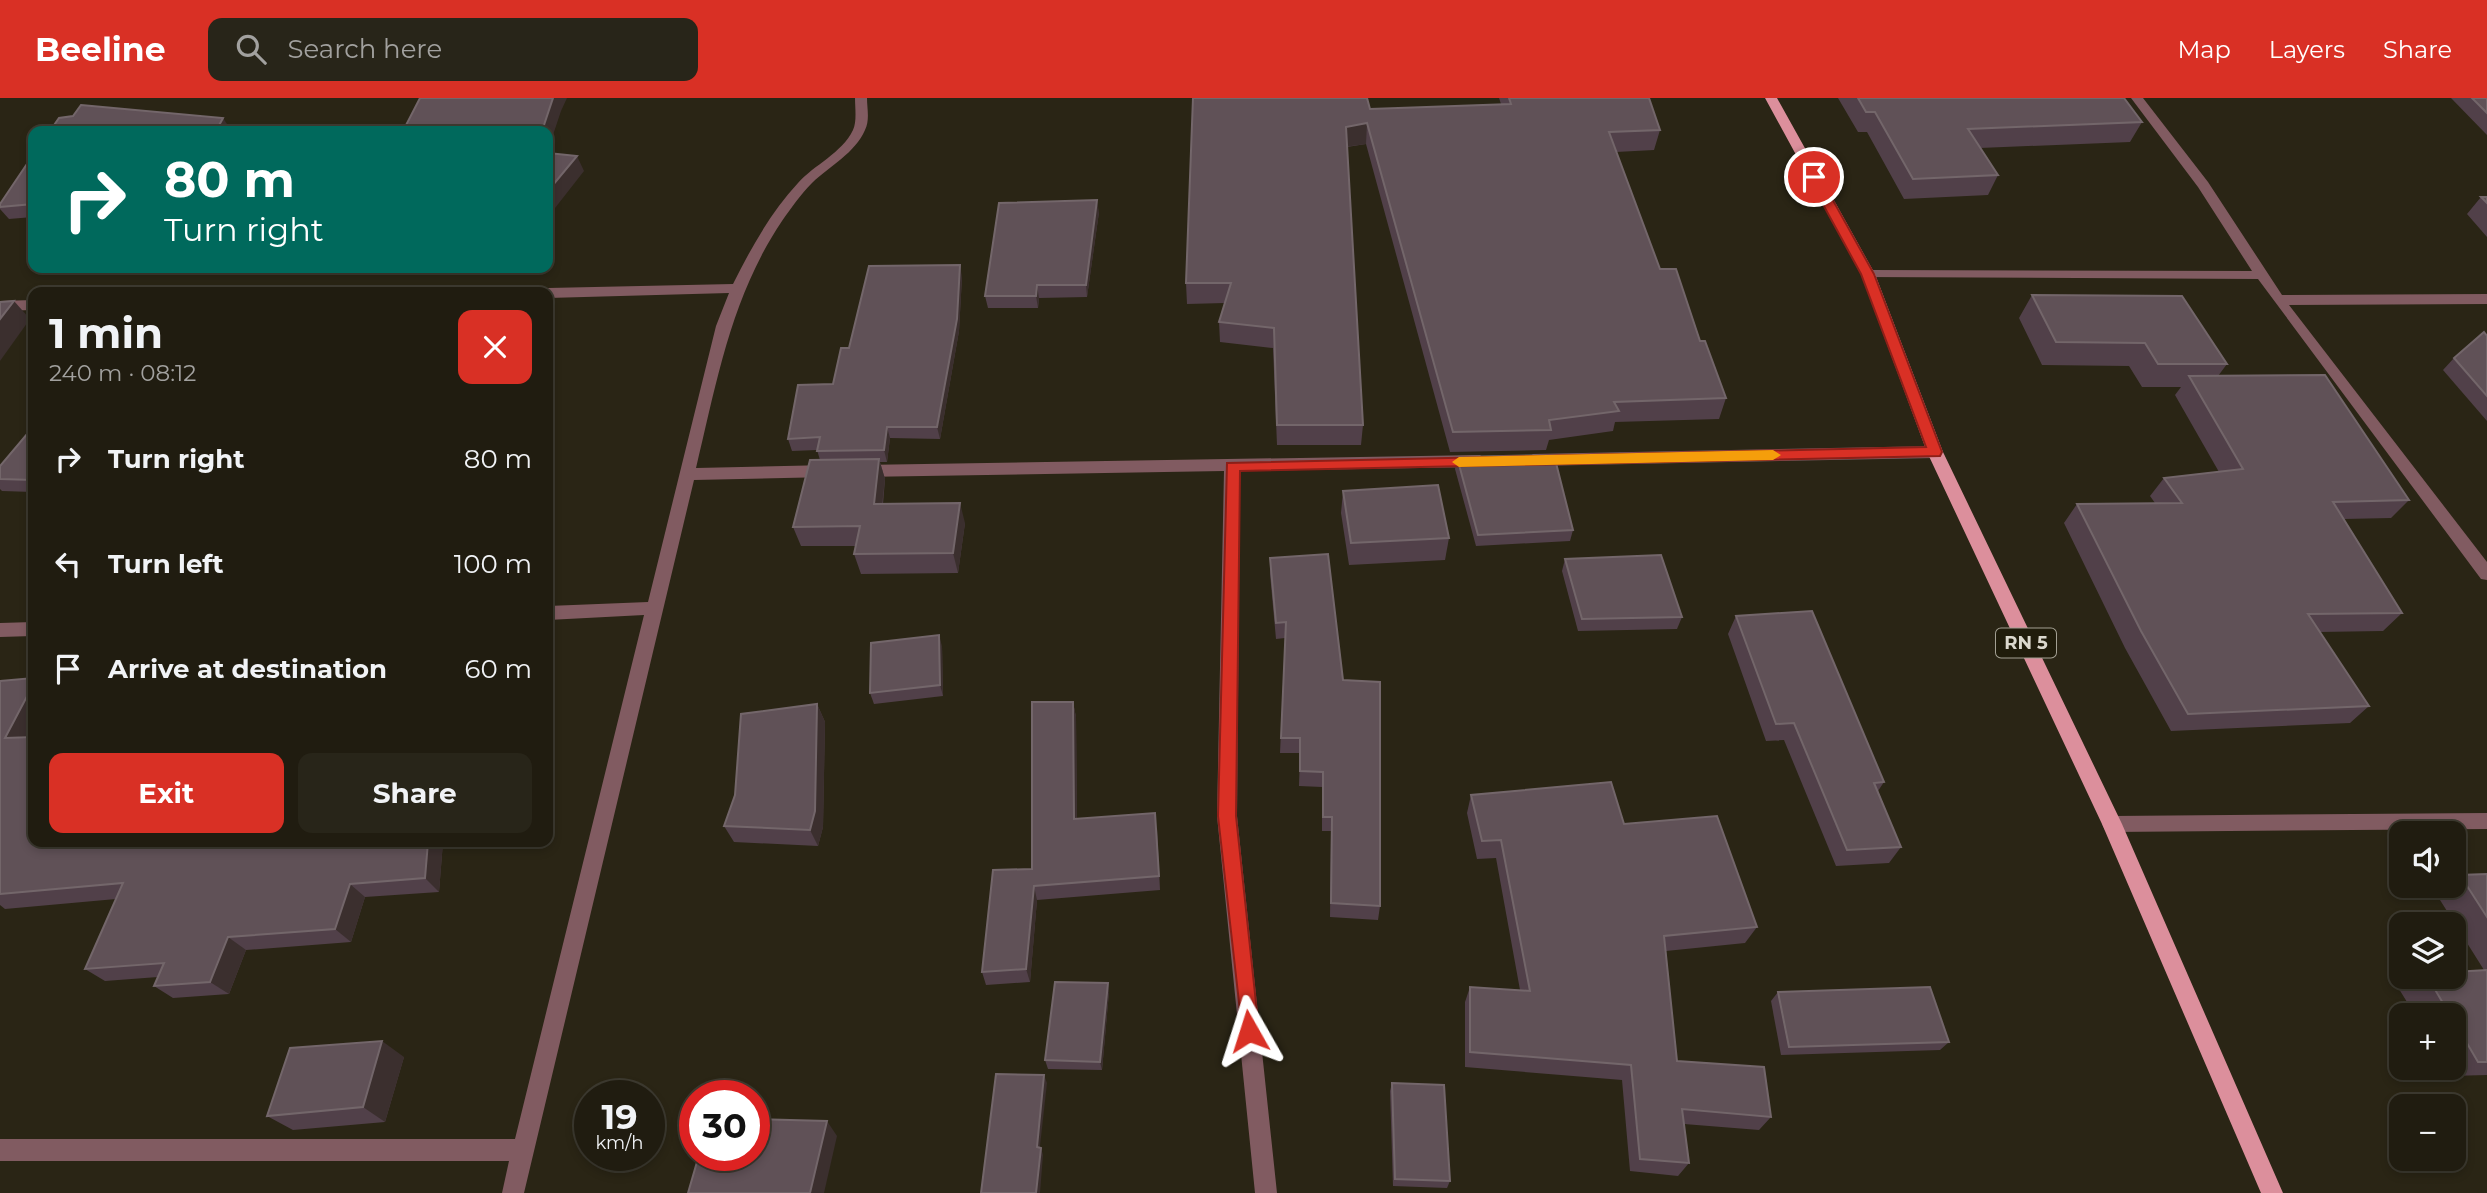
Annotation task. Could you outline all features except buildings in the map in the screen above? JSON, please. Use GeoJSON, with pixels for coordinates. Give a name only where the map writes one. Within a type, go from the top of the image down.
{"type":"FeatureCollection","features":[{"type":"Feature","properties":{"kind":"main road","name":"RN 5"},"geometry":{"type":"LineString","coordinates":[[1771,98],[1868,274],[1935,452],[2112,824],[2272,1193]]}},
{"type":"Feature","properties":{"kind":"street"},"geometry":{"type":"LineString","coordinates":[[513,1193],[723,326],[737,288],[768,233],[804,184],[842,153],[860,128],[862,98]]}},
{"type":"Feature","properties":{"kind":"street"},"geometry":{"type":"LineString","coordinates":[[2137,98],[2203,185],[2278,300],[2487,574]]}},
{"type":"Feature","properties":{"kind":"street"},"geometry":{"type":"LineString","coordinates":[[1868,274],[2263,275]]}},
{"type":"Feature","properties":{"kind":"street"},"geometry":{"type":"LineString","coordinates":[[553,293],[737,288]]}},
{"type":"Feature","properties":{"kind":"street"},"geometry":{"type":"LineString","coordinates":[[2278,300],[2487,299]]}},
{"type":"Feature","properties":{"kind":"street"},"geometry":{"type":"LineString","coordinates":[[0,306],[28,305]]}},
{"type":"Feature","properties":{"kind":"street"},"geometry":{"type":"LineString","coordinates":[[1522,460],[1935,452]]}},
{"type":"Feature","properties":{"kind":"street"},"geometry":{"type":"LineString","coordinates":[[687,474],[1494,461]]}},
{"type":"Feature","properties":{"kind":"street"},"geometry":{"type":"LineString","coordinates":[[1233,466],[1227,816],[1266,1193]]}},
{"type":"Feature","properties":{"kind":"street"},"geometry":{"type":"LineString","coordinates":[[553,613],[656,608]]}},
{"type":"Feature","properties":{"kind":"street"},"geometry":{"type":"LineString","coordinates":[[0,630],[28,629]]}},
{"type":"Feature","properties":{"kind":"street"},"geometry":{"type":"LineString","coordinates":[[2112,824],[2487,821]]}},
{"type":"Feature","properties":{"kind":"street"},"geometry":{"type":"LineString","coordinates":[[0,1150],[525,1150]]}},
{"type":"Feature","properties":{"kind":"slow traffic"},"geometry":{"type":"LineString","coordinates":[[1459,462],[1773,455]]}},
{"type":"Feature","properties":{"kind":"route"},"geometry":{"type":"LineString","coordinates":[[1249,1031],[1227,816],[1233,466],[1935,452],[1868,274],[1814,177]]}}]}
